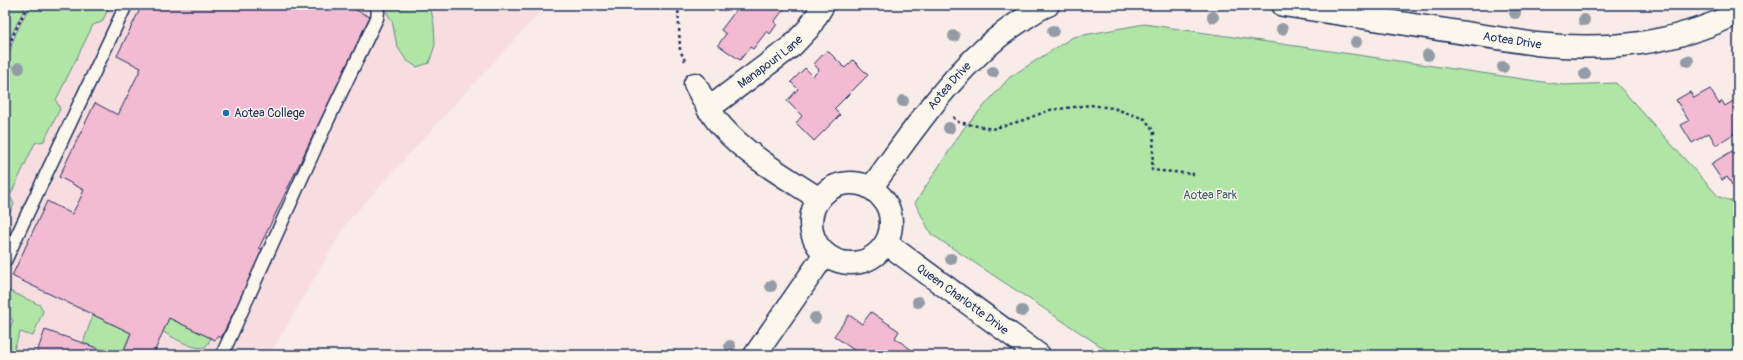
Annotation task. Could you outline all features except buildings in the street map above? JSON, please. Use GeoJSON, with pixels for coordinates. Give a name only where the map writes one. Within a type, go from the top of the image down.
{"type":"FeatureCollection","features":[{"type":"Feature","properties":{"kind":"street","name":"Manapouri Lane"},"geometry":{"type":"LineString","coordinates":[[708,109],[792,46],[809,28],[823,5]]}},
{"type":"Feature","properties":{"kind":"street","name":"Aotea Drive"},"geometry":{"type":"LineString","coordinates":[[871,188],[936,102],[974,57],[1009,28],[1045,5]]}},
{"type":"Feature","properties":{"kind":"street","name":"Aotea Drive"},"geometry":{"type":"LineString","coordinates":[[1296,6],[1536,44],[1573,47],[1610,47],[1645,43],[1712,26],[1738,13]]}},
{"type":"Feature","properties":{"kind":"street"},"geometry":{"type":"LineString","coordinates":[[695,84],[708,109],[723,128],[746,149],[773,169],[819,198]]}},
{"type":"Feature","properties":{"kind":"street"},"geometry":{"type":"LineString","coordinates":[[849,183],[860,184],[871,188],[888,206],[891,219],[890,232],[886,243],[869,259],[858,263],[846,263],[835,260],[826,254],[818,247],[811,228],[811,217],[819,198],[827,190],[838,185],[849,183]]}},
{"type":"Feature","properties":{"kind":"street","name":"Queen Charlotte Drive"},"geometry":{"type":"LineString","coordinates":[[886,243],[1039,355]]}},
{"type":"Feature","properties":{"kind":"street"},"geometry":{"type":"LineString","coordinates":[[756,355],[826,254]]}},
{"type":"Feature","properties":{"kind":"lane"},"geometry":{"type":"LineString","coordinates":[[5,261],[126,5]]}},
{"type":"Feature","properties":{"kind":"lane"},"geometry":{"type":"LineString","coordinates":[[222,355],[377,18],[378,12],[376,5]]}},
{"type":"Feature","properties":{"kind":"path"},"geometry":{"type":"LineString","coordinates":[[5,58],[14,33],[28,5]]}},
{"type":"Feature","properties":{"kind":"path"},"geometry":{"type":"LineString","coordinates":[[678,5],[680,50],[695,84]]}},
{"type":"Feature","properties":{"kind":"path"},"geometry":{"type":"LineString","coordinates":[[936,102],[958,122],[992,129],[1021,121],[1050,110],[1090,105],[1113,108],[1145,119],[1154,132],[1152,170],[1194,174]]}},
{"type":"Feature","properties":{"kind":"shaded area","name":"Aotea College"},"geometry":{"type":"Polygon","coordinates":[[[5,5],[546,5],[347,222],[270,355],[5,355],[5,5]]]}},
{"type":"Feature","properties":{"kind":"green space"},"geometry":{"type":"Polygon","coordinates":[[[5,5],[26,5],[5,52],[5,5]]]}},
{"type":"Feature","properties":{"kind":"green space"},"geometry":{"type":"Polygon","coordinates":[[[30,5],[110,5],[102,22],[93,25],[56,100],[60,109],[44,141],[35,143],[10,196],[14,204],[5,223],[5,64],[16,33],[30,5]]]}},
{"type":"Feature","properties":{"kind":"green space"},"geometry":{"type":"Polygon","coordinates":[[[384,5],[430,5],[434,24],[435,45],[429,63],[417,67],[406,60],[397,46],[392,21],[384,5]]]}},
{"type":"Feature","properties":{"kind":"green space","name":"Aotea Park"},"geometry":{"type":"Polygon","coordinates":[[[1144,24],[1564,85],[1616,83],[1719,197],[1738,203],[1738,355],[1114,355],[931,234],[915,203],[964,128],[1010,77],[1073,37],[1144,24]]]}},
{"type":"Feature","properties":{"kind":"green space"},"geometry":{"type":"Polygon","coordinates":[[[5,289],[40,305],[43,311],[33,336],[20,332],[12,355],[5,355],[5,341],[13,320],[5,315],[5,289]]]}},
{"type":"Feature","properties":{"kind":"green space"},"geometry":{"type":"Polygon","coordinates":[[[93,315],[131,333],[122,355],[115,355],[83,343],[93,315]]]}},
{"type":"Feature","properties":{"kind":"green space"},"geometry":{"type":"Polygon","coordinates":[[[169,318],[211,338],[206,346],[202,348],[184,343],[162,331],[169,318]]]}},
{"type":"Feature","properties":{"kind":"place","name":"Aotea College"},"geometry":{"type":"Point","coordinates":[226,113]}}]}
